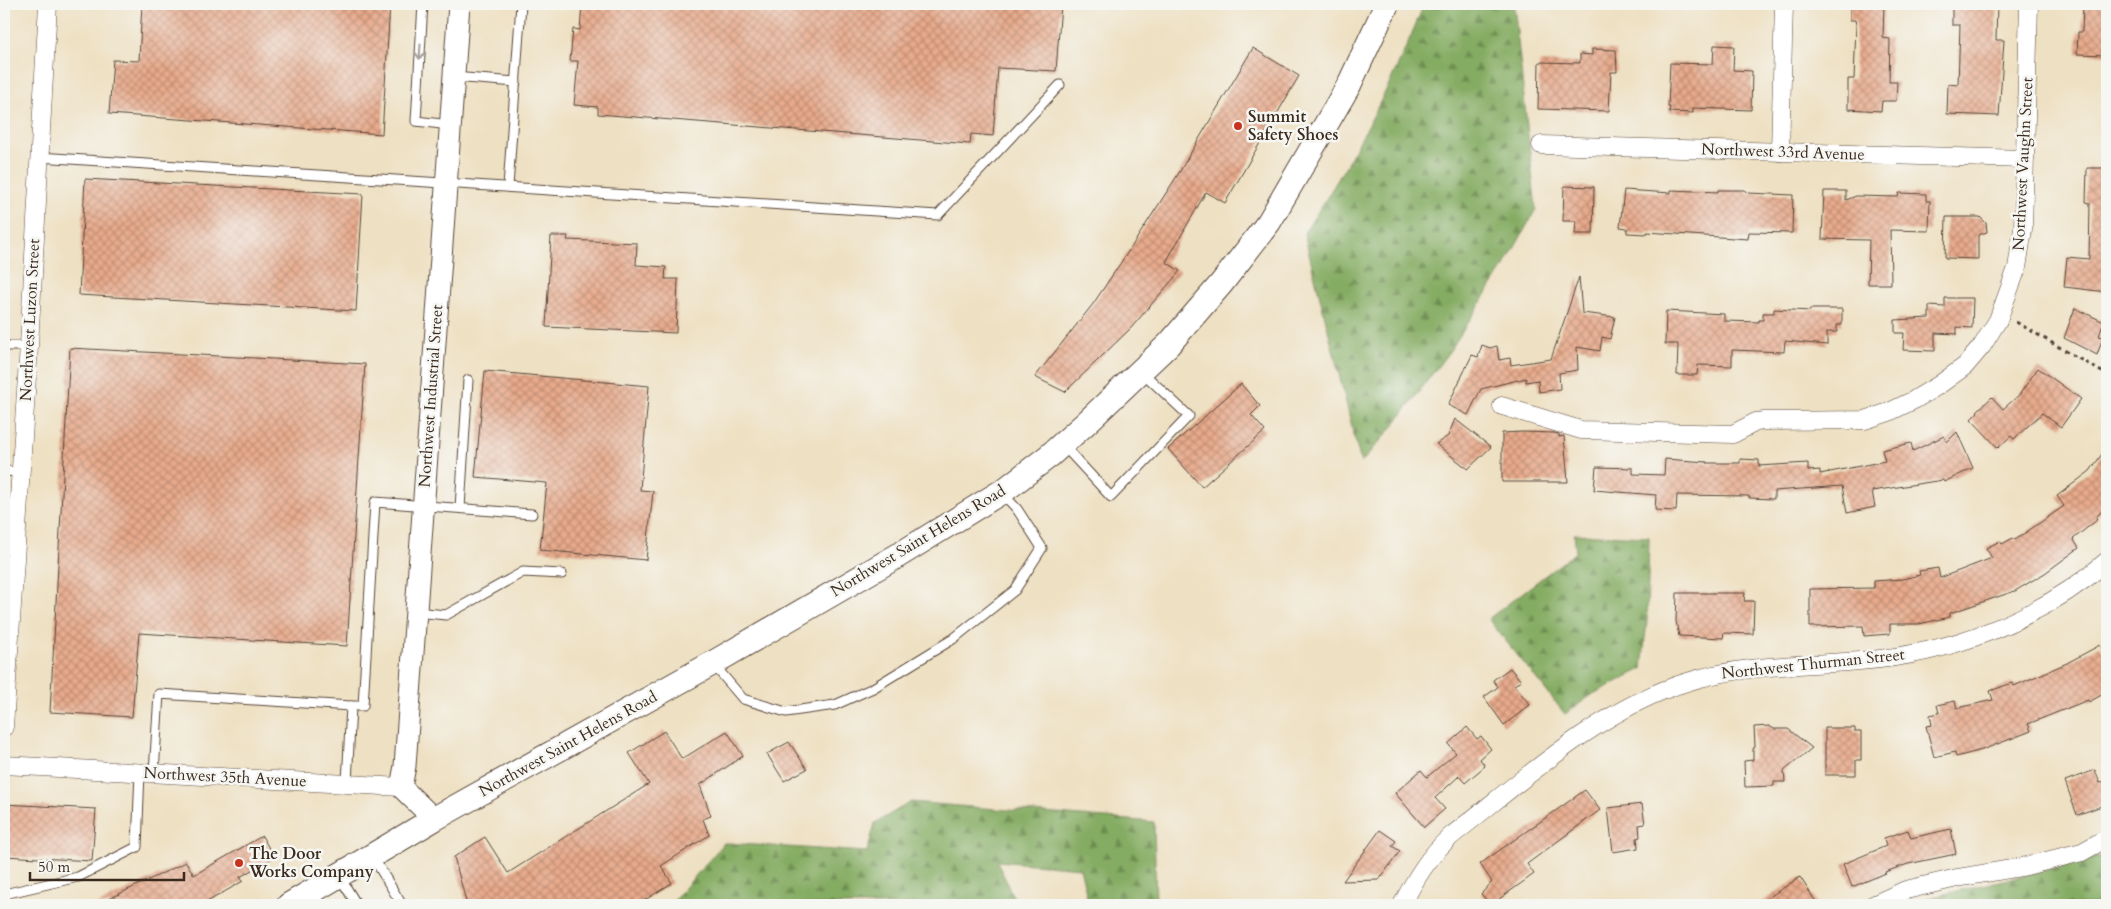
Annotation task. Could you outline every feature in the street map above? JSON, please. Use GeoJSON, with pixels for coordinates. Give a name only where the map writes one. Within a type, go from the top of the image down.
{"type":"FeatureCollection","features":[{"type":"Feature","properties":{"kind":"main road","name":"Northwest Saint Helens Road"},"geometry":{"type":"LineString","coordinates":[[289,905],[434,819],[891,560],[1001,492],[1062,444],[1169,344],[1221,284],[1269,222],[1350,85],[1387,4]]}},
{"type":"Feature","properties":{"kind":"street","name":"Northwest Luzon Street"},"geometry":{"type":"LineString","coordinates":[[4,727],[12,472],[29,346],[48,4]]}},
{"type":"Feature","properties":{"kind":"street","name":"Northwest Industrial Street"},"geometry":{"type":"LineString","coordinates":[[401,787],[405,766],[459,4]]}},
{"type":"Feature","properties":{"kind":"street"},"geometry":{"type":"LineString","coordinates":[[1780,152],[1784,4]]}},
{"type":"Feature","properties":{"kind":"street","name":"Northwest Vaughn Street"},"geometry":{"type":"LineString","coordinates":[[1502,406],[1581,430],[1733,434],[1756,422],[1764,421],[1865,420],[1914,400],[1965,366],[1982,346],[2001,313],[2017,268],[2023,229],[2028,4]]}},
{"type":"Feature","properties":{"kind":"street","name":"Northwest 33rd Avenue"},"geometry":{"type":"LineString","coordinates":[[1542,146],[2025,159]]}},
{"type":"Feature","properties":{"kind":"street","name":"Northwest Thurman Street"},"geometry":{"type":"LineString","coordinates":[[1402,905],[1422,868],[1434,852],[1451,836],[1587,733],[1619,712],[1651,696],[1685,682],[1714,674],[1769,666],[1860,661],[1906,655],[1958,643],[1996,629],[2070,590],[2107,561]]}},
{"type":"Feature","properties":{"kind":"street","name":"Northwest 35th Avenue"},"geometry":{"type":"LineString","coordinates":[[4,764],[401,787]]}},
{"type":"Feature","properties":{"kind":"street"},"geometry":{"type":"LineString","coordinates":[[401,787],[434,819]]}},
{"type":"Feature","properties":{"kind":"street"},"geometry":{"type":"LineString","coordinates":[[1873,905],[1906,890],[1957,878],[2022,867],[2082,852],[2107,838]]}},
{"type":"Feature","properties":{"kind":"lane"},"geometry":{"type":"LineString","coordinates":[[423,4],[416,121],[450,125]]}},
{"type":"Feature","properties":{"kind":"lane"},"geometry":{"type":"LineString","coordinates":[[508,186],[521,4]]}},
{"type":"Feature","properties":{"kind":"lane"},"geometry":{"type":"LineString","coordinates":[[453,77],[516,82]]}},
{"type":"Feature","properties":{"kind":"lane"},"geometry":{"type":"LineString","coordinates":[[39,157],[938,215],[1060,85]]}},
{"type":"Feature","properties":{"kind":"lane"},"geometry":{"type":"LineString","coordinates":[[4,346],[29,346]]}},
{"type":"Feature","properties":{"kind":"lane"},"geometry":{"type":"LineString","coordinates":[[1062,444],[1111,497],[1189,416],[1141,371]]}},
{"type":"Feature","properties":{"kind":"lane"},"geometry":{"type":"LineString","coordinates":[[460,508],[468,380]]}},
{"type":"Feature","properties":{"kind":"lane"},"geometry":{"type":"LineString","coordinates":[[712,663],[743,699],[786,712],[835,705],[873,688],[953,639],[1015,590],[1042,548],[1018,509],[1001,492]]}},
{"type":"Feature","properties":{"kind":"lane"},"geometry":{"type":"LineString","coordinates":[[4,894],[78,877],[137,847],[158,694],[363,706],[375,502],[532,514]]}},
{"type":"Feature","properties":{"kind":"lane"},"geometry":{"type":"LineString","coordinates":[[416,612],[446,615],[523,572],[562,574]]}},
{"type":"Feature","properties":{"kind":"lane"},"geometry":{"type":"LineString","coordinates":[[347,784],[351,706]]}},
{"type":"Feature","properties":{"kind":"lane"},"geometry":{"type":"LineString","coordinates":[[372,857],[402,905]]}},
{"type":"Feature","properties":{"kind":"lane"},"geometry":{"type":"LineString","coordinates":[[339,876],[357,905]]}},
{"type":"Feature","properties":{"kind":"path"},"geometry":{"type":"LineString","coordinates":[[2001,313],[2107,375]]}},
{"type":"Feature","properties":{"kind":"green space"},"geometry":{"type":"Polygon","coordinates":[[[1424,4],[1514,4],[1536,209],[1504,267],[1451,349],[1394,425],[1361,463],[1304,233],[1322,206],[1370,122],[1412,34],[1424,4]]]}},
{"type":"Feature","properties":{"kind":"green space"},"geometry":{"type":"Polygon","coordinates":[[[1574,534],[1649,537],[1647,620],[1642,669],[1593,694],[1565,714],[1488,619],[1576,552],[1574,534]]]}},
{"type":"Feature","properties":{"kind":"green space"},"geometry":{"type":"Polygon","coordinates":[[[911,802],[1154,822],[1156,905],[1089,905],[1080,868],[997,861],[1017,905],[670,905],[724,843],[867,852],[875,823],[911,802]]]}},
{"type":"Feature","properties":{"kind":"green space"},"geometry":{"type":"Polygon","coordinates":[[[2107,855],[2107,905],[1899,905],[2107,855]]]}},
{"type":"Feature","properties":{"kind":"building"},"geometry":{"type":"Polygon","coordinates":[[[142,4],[390,4],[382,134],[109,114],[113,60],[139,61],[142,4]]]}},
{"type":"Feature","properties":{"kind":"building"},"geometry":{"type":"Polygon","coordinates":[[[582,4],[1061,4],[1056,71],[998,68],[993,136],[971,134],[970,144],[598,114],[598,107],[574,105],[578,61],[570,61],[573,29],[580,30],[582,4]]]}},
{"type":"Feature","properties":{"kind":"building"},"geometry":{"type":"Polygon","coordinates":[[[1850,4],[1884,4],[1883,38],[1890,39],[1889,82],[1897,82],[1896,101],[1882,101],[1881,111],[1848,109],[1848,79],[1854,79],[1856,25],[1855,20],[1850,20],[1850,4]]]}},
{"type":"Feature","properties":{"kind":"building"},"geometry":{"type":"Polygon","coordinates":[[[1952,4],[1997,4],[1996,40],[2004,40],[1999,116],[1947,114],[1948,84],[1958,85],[1960,25],[1952,25],[1952,4]]]}},
{"type":"Feature","properties":{"kind":"building"},"geometry":{"type":"Polygon","coordinates":[[[2083,4],[2107,4],[2107,55],[2077,54],[2078,32],[2082,32],[2083,4]]]}},
{"type":"Feature","properties":{"kind":"building"},"geometry":{"type":"Polygon","coordinates":[[[1714,45],[1734,46],[1733,70],[1752,71],[1751,110],[1693,108],[1693,113],[1669,112],[1670,63],[1713,64],[1714,45]]]}},
{"type":"Feature","properties":{"kind":"building"},"geometry":{"type":"Polygon","coordinates":[[[1253,48],[1299,76],[1225,203],[1206,192],[1166,262],[1180,271],[1131,328],[1065,392],[1035,377],[1093,304],[1132,246],[1177,176],[1253,48]]]}},
{"type":"Feature","properties":{"kind":"building"},"geometry":{"type":"Polygon","coordinates":[[[1592,49],[1616,50],[1617,72],[1611,72],[1609,111],[1538,109],[1539,62],[1580,63],[1580,54],[1592,55],[1592,49]]]}},
{"type":"Feature","properties":{"kind":"building"},"geometry":{"type":"Polygon","coordinates":[[[2087,168],[2107,168],[2107,292],[2064,287],[2067,257],[2089,259],[2090,203],[2086,202],[2087,168]]]}},
{"type":"Feature","properties":{"kind":"building"},"geometry":{"type":"Polygon","coordinates":[[[85,179],[363,194],[356,311],[79,295],[85,179]]]}},
{"type":"Feature","properties":{"kind":"building"},"geometry":{"type":"Polygon","coordinates":[[[1564,186],[1594,187],[1593,234],[1575,234],[1576,221],[1563,221],[1564,186]]]}},
{"type":"Feature","properties":{"kind":"building"},"geometry":{"type":"Polygon","coordinates":[[[1624,190],[1671,193],[1671,190],[1718,192],[1718,190],[1744,190],[1748,193],[1793,195],[1792,233],[1749,232],[1748,239],[1647,232],[1647,234],[1627,233],[1627,228],[1620,227],[1624,190]]]}},
{"type":"Feature","properties":{"kind":"building"},"geometry":{"type":"Polygon","coordinates":[[[1824,191],[1846,191],[1846,200],[1856,196],[1898,197],[1899,193],[1926,194],[1926,201],[1930,201],[1929,231],[1890,230],[1891,284],[1868,284],[1869,240],[1822,239],[1824,191]]]}},
{"type":"Feature","properties":{"kind":"building"},"geometry":{"type":"Polygon","coordinates":[[[1946,217],[1980,217],[1986,223],[1987,232],[1978,235],[1978,259],[1945,258],[1946,217]]]}},
{"type":"Feature","properties":{"kind":"building"},"geometry":{"type":"Polygon","coordinates":[[[551,236],[568,236],[567,240],[637,243],[636,265],[666,267],[665,279],[678,279],[676,333],[546,327],[551,236]]]}},
{"type":"Feature","properties":{"kind":"building"},"geometry":{"type":"Polygon","coordinates":[[[1579,277],[1582,313],[1615,317],[1610,339],[1602,337],[1600,351],[1577,347],[1578,370],[1559,373],[1560,389],[1539,392],[1538,380],[1526,382],[1526,378],[1481,389],[1468,415],[1448,405],[1472,355],[1478,357],[1482,345],[1490,348],[1497,346],[1499,360],[1510,358],[1511,365],[1551,359],[1579,277]]]}},
{"type":"Feature","properties":{"kind":"building"},"geometry":{"type":"Polygon","coordinates":[[[1945,298],[1973,298],[1972,328],[1957,327],[1957,334],[1935,333],[1935,351],[1903,350],[1904,333],[1895,333],[1895,320],[1929,318],[1929,306],[1945,307],[1945,298]]]}},
{"type":"Feature","properties":{"kind":"building"},"geometry":{"type":"Polygon","coordinates":[[[2075,308],[2104,322],[2099,336],[2103,337],[2097,355],[2064,338],[2075,308]]]}},
{"type":"Feature","properties":{"kind":"building"},"geometry":{"type":"Polygon","coordinates":[[[1774,309],[1810,311],[1810,309],[1842,309],[1842,325],[1837,325],[1837,332],[1827,332],[1827,345],[1785,341],[1784,352],[1732,350],[1732,366],[1698,365],[1697,375],[1677,375],[1678,344],[1665,344],[1666,311],[1724,314],[1724,321],[1759,322],[1759,320],[1763,320],[1763,313],[1774,313],[1774,309]]]}},
{"type":"Feature","properties":{"kind":"building"},"geometry":{"type":"Polygon","coordinates":[[[70,348],[365,364],[347,646],[139,633],[132,717],[50,712],[70,348]]]}},
{"type":"Feature","properties":{"kind":"building"},"geometry":{"type":"Polygon","coordinates":[[[2038,368],[2081,399],[2061,427],[2042,413],[2014,439],[2011,436],[1998,448],[1971,419],[1992,397],[2003,409],[2019,395],[2038,368]]]}},
{"type":"Feature","properties":{"kind":"building"},"geometry":{"type":"Polygon","coordinates":[[[485,371],[649,386],[640,490],[653,491],[646,560],[540,550],[547,483],[475,477],[485,371]]]}},
{"type":"Feature","properties":{"kind":"building"},"geometry":{"type":"Polygon","coordinates":[[[1241,384],[1260,406],[1251,415],[1265,431],[1202,487],[1168,449],[1241,384]]]}},
{"type":"Feature","properties":{"kind":"building"},"geometry":{"type":"Polygon","coordinates":[[[1455,419],[1491,447],[1468,469],[1436,444],[1448,436],[1455,419]]]}},
{"type":"Feature","properties":{"kind":"building"},"geometry":{"type":"Polygon","coordinates":[[[1957,432],[1973,468],[1944,482],[1943,480],[1872,491],[1875,507],[1847,513],[1842,486],[1774,491],[1774,499],[1749,498],[1749,496],[1677,495],[1676,511],[1655,510],[1656,495],[1594,490],[1596,467],[1633,468],[1633,474],[1664,475],[1665,459],[1707,463],[1740,463],[1740,459],[1759,460],[1759,466],[1808,463],[1808,471],[1820,470],[1820,474],[1885,461],[1882,450],[1911,443],[1913,451],[1944,436],[1947,442],[1957,432]]]}},
{"type":"Feature","properties":{"kind":"building"},"geometry":{"type":"Polygon","coordinates":[[[1502,433],[1554,433],[1559,434],[1559,437],[1564,436],[1568,482],[1502,482],[1502,433]]]}},
{"type":"Feature","properties":{"kind":"building"},"geometry":{"type":"Polygon","coordinates":[[[2107,447],[2107,506],[2096,517],[2097,520],[2073,539],[2079,548],[2045,573],[2015,591],[1950,613],[1950,617],[1919,624],[1890,624],[1890,634],[1864,636],[1863,626],[1810,627],[1810,589],[1874,588],[1874,581],[1902,579],[1920,575],[1919,571],[1938,568],[1940,578],[1992,558],[1986,548],[2000,541],[2002,544],[2013,538],[2015,540],[2064,506],[2057,496],[2090,471],[2107,447]]]}},
{"type":"Feature","properties":{"kind":"building"},"geometry":{"type":"Polygon","coordinates":[[[1677,593],[1745,593],[1744,601],[1754,601],[1753,634],[1724,633],[1723,638],[1679,636],[1676,621],[1677,593]]]}},
{"type":"Feature","properties":{"kind":"building"},"geometry":{"type":"Polygon","coordinates":[[[2100,645],[2107,658],[2107,692],[2089,702],[2088,700],[2028,724],[2031,731],[1982,750],[1956,757],[1955,752],[1934,757],[1926,726],[1932,725],[1930,715],[1939,713],[1937,705],[1955,701],[1957,708],[1993,700],[1990,691],[2012,683],[2014,686],[2067,663],[2100,645]]]}},
{"type":"Feature","properties":{"kind":"building"},"geometry":{"type":"Polygon","coordinates":[[[1510,668],[1521,681],[1514,685],[1530,705],[1504,725],[1484,697],[1498,687],[1493,680],[1510,668]]]}},
{"type":"Feature","properties":{"kind":"building"},"geometry":{"type":"Polygon","coordinates":[[[1769,726],[1774,729],[1788,729],[1812,748],[1784,771],[1785,782],[1774,782],[1774,786],[1745,787],[1744,761],[1753,760],[1753,749],[1755,746],[1754,727],[1769,726]]]}},
{"type":"Feature","properties":{"kind":"building"},"geometry":{"type":"Polygon","coordinates":[[[1467,727],[1477,739],[1481,736],[1491,749],[1480,759],[1485,766],[1465,783],[1459,776],[1435,798],[1445,809],[1424,827],[1395,793],[1421,770],[1427,777],[1456,753],[1448,744],[1467,727]]]}},
{"type":"Feature","properties":{"kind":"building"},"geometry":{"type":"Polygon","coordinates":[[[1825,728],[1855,728],[1855,732],[1861,732],[1861,760],[1856,760],[1856,775],[1825,775],[1825,728]]]}},
{"type":"Feature","properties":{"kind":"building"},"geometry":{"type":"Polygon","coordinates":[[[664,731],[682,759],[727,731],[743,756],[700,785],[711,816],[703,819],[709,835],[661,866],[672,883],[637,905],[467,905],[454,857],[485,837],[508,873],[649,784],[629,753],[664,731]]]}},
{"type":"Feature","properties":{"kind":"building"},"geometry":{"type":"Polygon","coordinates":[[[789,742],[807,769],[784,781],[767,754],[789,742]]]}},
{"type":"Feature","properties":{"kind":"building"},"geometry":{"type":"Polygon","coordinates":[[[2095,770],[2100,783],[2107,780],[2107,804],[2077,815],[2065,781],[2095,770]]]}},
{"type":"Feature","properties":{"kind":"building"},"geometry":{"type":"Polygon","coordinates":[[[1585,790],[1600,810],[1527,864],[1534,874],[1491,905],[1481,894],[1492,882],[1480,864],[1585,790]]]}},
{"type":"Feature","properties":{"kind":"building"},"geometry":{"type":"Polygon","coordinates":[[[4,804],[96,809],[92,861],[4,856],[4,804]]]}},
{"type":"Feature","properties":{"kind":"building"},"geometry":{"type":"Polygon","coordinates":[[[1642,804],[1645,824],[1639,825],[1640,837],[1637,838],[1638,848],[1613,852],[1608,808],[1642,804]]]}},
{"type":"Feature","properties":{"kind":"building"},"geometry":{"type":"Polygon","coordinates":[[[1951,829],[1956,854],[1908,864],[1852,887],[1843,864],[1886,846],[1884,838],[1908,830],[1911,838],[1951,829]]]}},
{"type":"Feature","properties":{"kind":"building"},"geometry":{"type":"Polygon","coordinates":[[[1380,830],[1396,841],[1392,846],[1400,851],[1379,880],[1343,881],[1380,830]]]}},
{"type":"Feature","properties":{"kind":"building"},"geometry":{"type":"Polygon","coordinates":[[[262,836],[274,857],[240,877],[243,881],[202,905],[96,905],[186,862],[194,875],[262,836]]]}},
{"type":"Feature","properties":{"kind":"building"},"geometry":{"type":"Polygon","coordinates":[[[1800,877],[1818,905],[1757,905],[1800,877]]]}},
{"type":"Feature","properties":{"kind":"place","name":"Summit Safety Shoes"},"geometry":{"type":"Point","coordinates":[1238,126]}},
{"type":"Feature","properties":{"kind":"place","name":"The Door Works Company"},"geometry":{"type":"Point","coordinates":[239,863]}}]}
